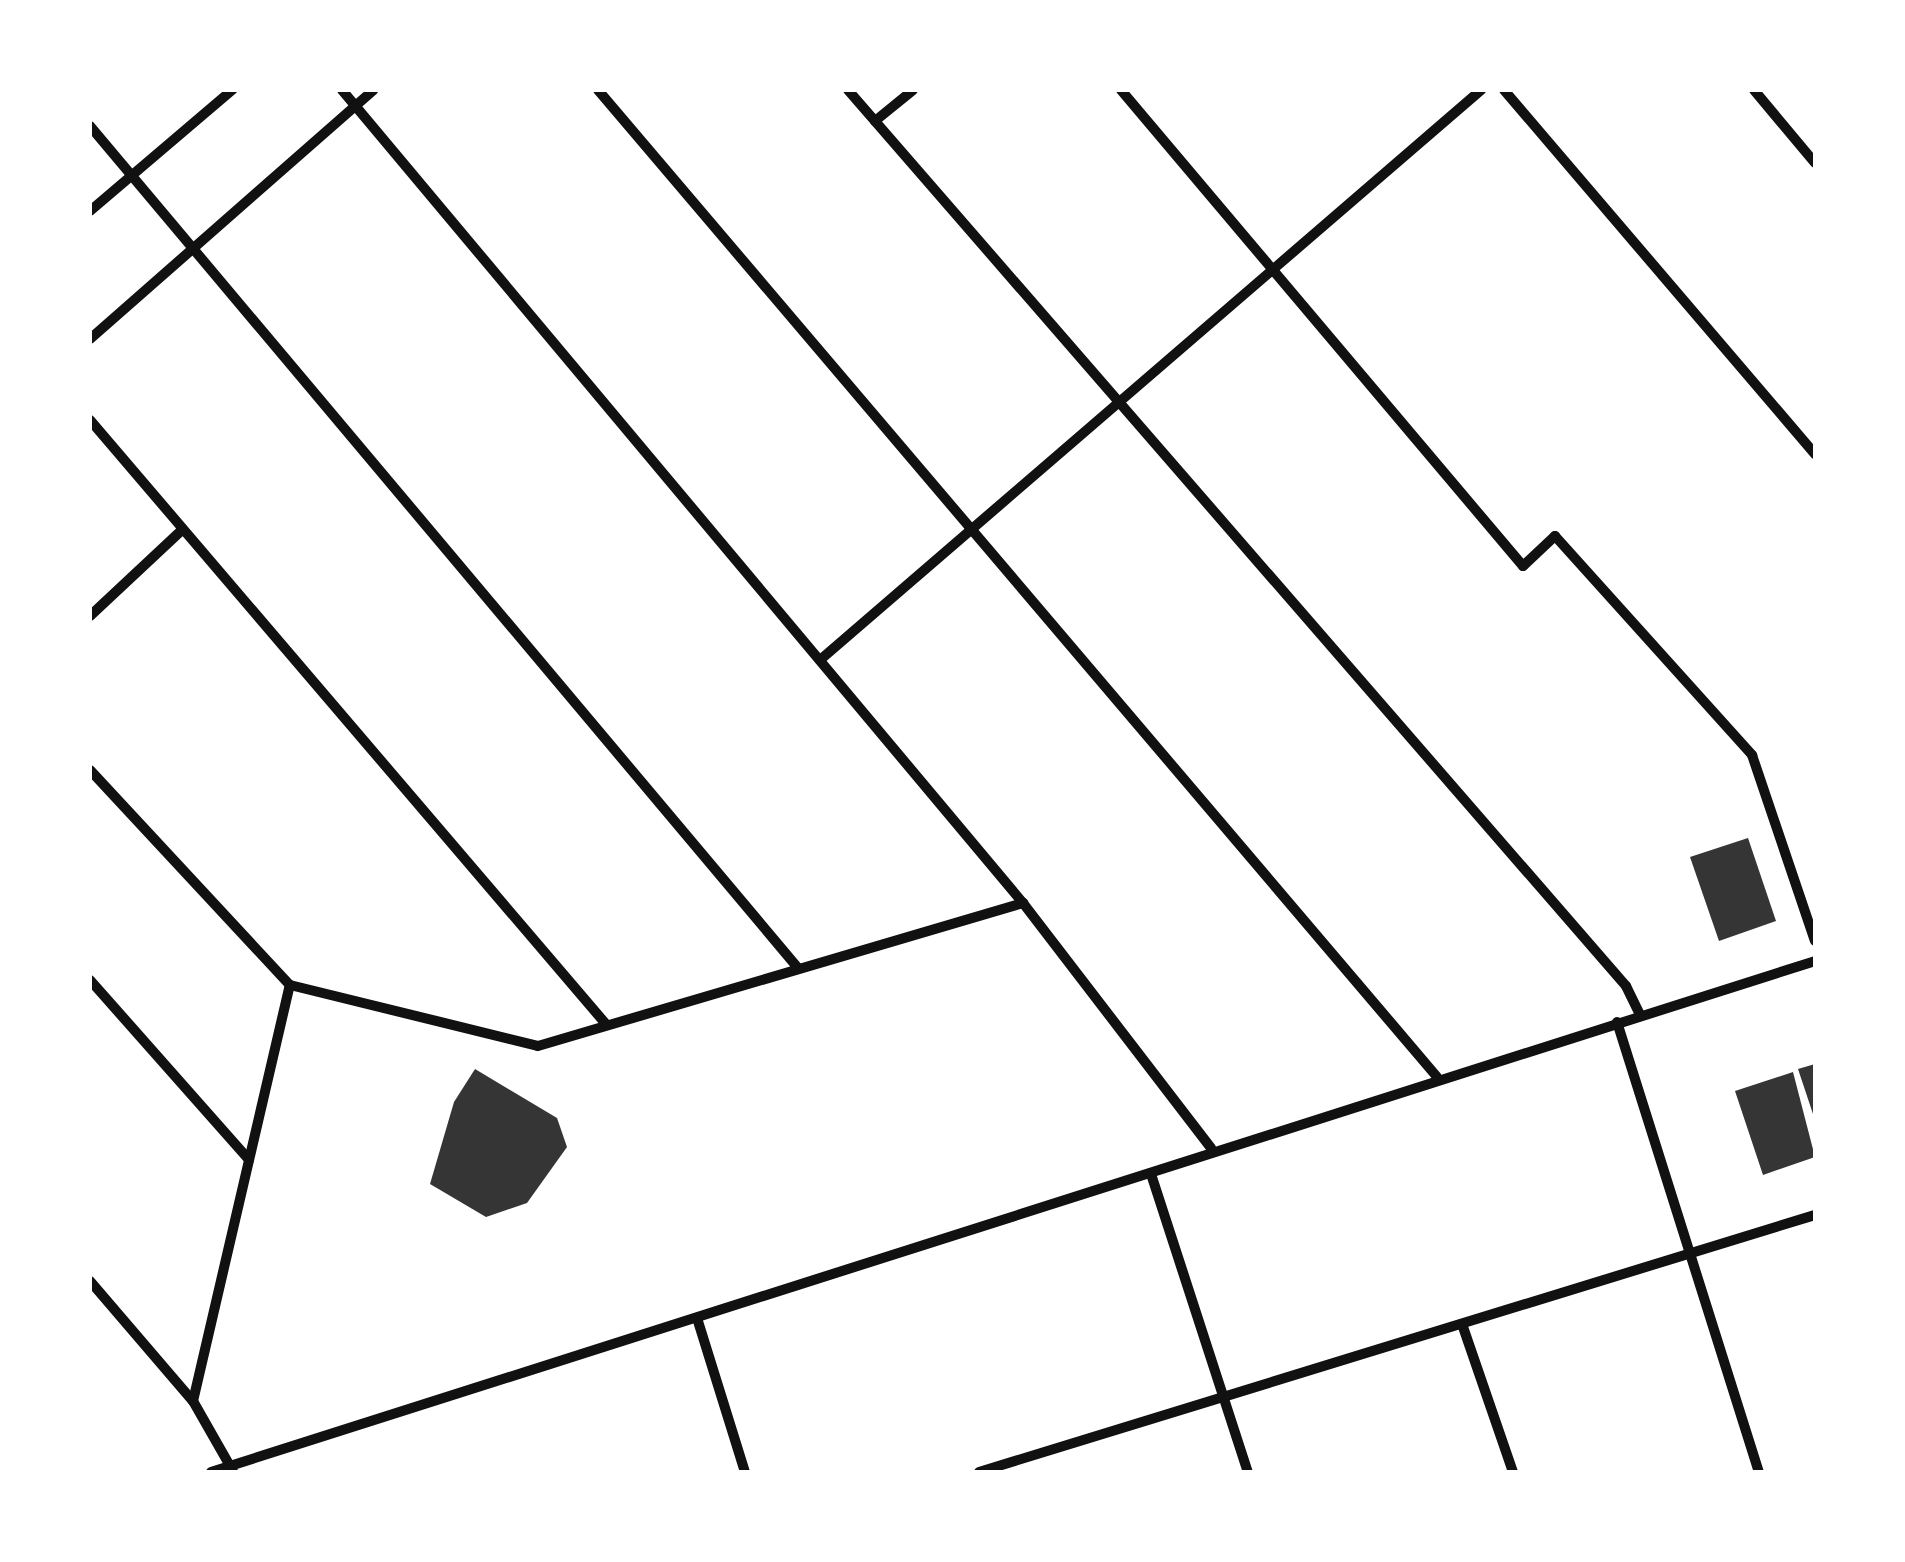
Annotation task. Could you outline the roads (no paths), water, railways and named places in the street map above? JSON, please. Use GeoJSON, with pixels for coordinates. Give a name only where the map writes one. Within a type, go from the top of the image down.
{"type":"FeatureCollection","features":[{"type":"Feature","properties":{"kind":"street"},"geometry":{"type":"LineString","coordinates":[[90,211],[232,90]]}},
{"type":"Feature","properties":{"kind":"street"},"geometry":{"type":"LineString","coordinates":[[342,90],[1023,903],[1211,1148]]}},
{"type":"Feature","properties":{"kind":"street"},"geometry":{"type":"LineString","coordinates":[[90,339],[373,90]]}},
{"type":"Feature","properties":{"kind":"street"},"geometry":{"type":"LineString","coordinates":[[598,90],[1437,1077]]}},
{"type":"Feature","properties":{"kind":"street"},"geometry":{"type":"LineString","coordinates":[[848,90],[1118,407],[1626,986],[1640,1015]]}},
{"type":"Feature","properties":{"kind":"street"},"geometry":{"type":"LineString","coordinates":[[875,121],[913,90]]}},
{"type":"Feature","properties":{"kind":"street"},"geometry":{"type":"LineString","coordinates":[[1121,90],[1522,566],[1556,536],[1752,755],[1815,941]]}},
{"type":"Feature","properties":{"kind":"street"},"geometry":{"type":"LineString","coordinates":[[820,660],[1118,407],[1481,90]]}},
{"type":"Feature","properties":{"kind":"street"},"geometry":{"type":"LineString","coordinates":[[1504,90],[1815,454]]}},
{"type":"Feature","properties":{"kind":"street"},"geometry":{"type":"LineString","coordinates":[[1754,90],[1815,163]]}},
{"type":"Feature","properties":{"kind":"street"},"geometry":{"type":"LineString","coordinates":[[90,126],[798,968]]}},
{"type":"Feature","properties":{"kind":"street"},"geometry":{"type":"LineString","coordinates":[[90,420],[605,1023]]}},
{"type":"Feature","properties":{"kind":"street"},"geometry":{"type":"LineString","coordinates":[[90,616],[183,528]]}},
{"type":"Feature","properties":{"kind":"street"},"geometry":{"type":"LineString","coordinates":[[90,770],[290,986],[538,1046],[605,1023],[1023,903]]}},
{"type":"Feature","properties":{"kind":"street"},"geometry":{"type":"LineString","coordinates":[[212,1472],[232,1469],[1151,1174],[1211,1148],[1815,961]]}},
{"type":"Feature","properties":{"kind":"street"},"geometry":{"type":"LineString","coordinates":[[90,980],[249,1160]]}},
{"type":"Feature","properties":{"kind":"street"},"geometry":{"type":"LineString","coordinates":[[193,1401],[290,986]]}},
{"type":"Feature","properties":{"kind":"street"},"geometry":{"type":"LineString","coordinates":[[1617,1022],[1760,1472]]}},
{"type":"Feature","properties":{"kind":"street"},"geometry":{"type":"LineString","coordinates":[[1151,1174],[1248,1472]]}},
{"type":"Feature","properties":{"kind":"street"},"geometry":{"type":"LineString","coordinates":[[979,1472],[1224,1400],[1815,1215]]}},
{"type":"Feature","properties":{"kind":"street"},"geometry":{"type":"LineString","coordinates":[[90,1281],[193,1401],[232,1469]]}},
{"type":"Feature","properties":{"kind":"street"},"geometry":{"type":"LineString","coordinates":[[697,1318],[745,1472]]}},
{"type":"Feature","properties":{"kind":"street"},"geometry":{"type":"LineString","coordinates":[[1462,1324],[1514,1472]]}}]}
